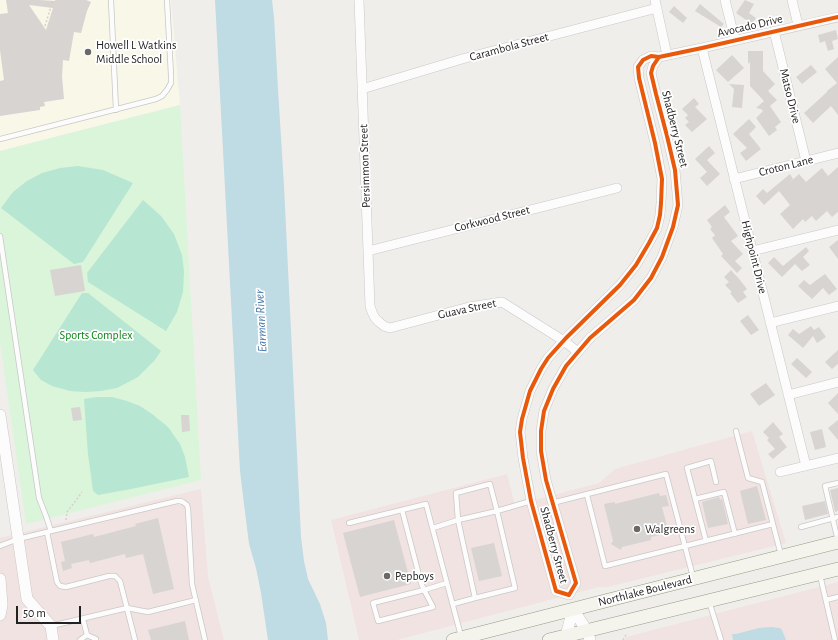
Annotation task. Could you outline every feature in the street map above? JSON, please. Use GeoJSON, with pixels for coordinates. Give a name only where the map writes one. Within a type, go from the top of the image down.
{"type":"FeatureCollection","features":[{"type":"Feature","properties":{"kind":"main road","name":"Northlake Boulevard"},"geometry":{"type":"LineString","coordinates":[[457,639],[838,542]]}},
{"type":"Feature","properties":{"kind":"main road","name":"Northlake Boulevard"},"geometry":{"type":"LineString","coordinates":[[549,640],[589,636],[709,601],[838,569]]}},
{"type":"Feature","properties":{"kind":"street","name":"Persimmon Street"},"geometry":{"type":"LineString","coordinates":[[358,0],[370,306],[375,318],[384,326]]}},
{"type":"Feature","properties":{"kind":"street"},"geometry":{"type":"LineString","coordinates":[[724,0],[734,40]]}},
{"type":"Feature","properties":{"kind":"street"},"geometry":{"type":"LineString","coordinates":[[792,0],[798,25]]}},
{"type":"Feature","properties":{"kind":"street"},"geometry":{"type":"LineString","coordinates":[[656,4],[663,56]]}},
{"type":"Feature","properties":{"kind":"street","name":"Carambola Street"},"geometry":{"type":"LineString","coordinates":[[362,89],[656,4]]}},
{"type":"Feature","properties":{"kind":"street","name":"Avocado Drive"},"geometry":{"type":"LineString","coordinates":[[663,56],[838,17]]}},
{"type":"Feature","properties":{"kind":"street","name":"Matso Drive"},"geometry":{"type":"LineString","coordinates":[[774,32],[806,161]]}},
{"type":"Feature","properties":{"kind":"street","name":"Highpoint Drive"},"geometry":{"type":"LineString","coordinates":[[702,48],[806,466]]}},
{"type":"Feature","properties":{"kind":"street","name":"Shadberry Street"},"geometry":{"type":"LineString","coordinates":[[569,595],[556,591],[531,501],[520,432],[522,419],[530,391],[548,358],[620,285],[636,265],[656,228],[661,209],[662,179],[639,78],[638,67],[643,60],[651,56],[663,56]]}},
{"type":"Feature","properties":{"kind":"street","name":"Shadberry Street"},"geometry":{"type":"LineString","coordinates":[[573,610],[569,595],[576,583],[552,503],[541,451],[541,431],[544,411],[553,389],[566,366],[590,338],[634,300],[651,278],[662,257],[673,227],[678,205],[675,170],[652,73],[653,66],[663,56]]}},
{"type":"Feature","properties":{"kind":"street","name":"Croton Lane"},"geometry":{"type":"LineString","coordinates":[[734,179],[838,153]]}},
{"type":"Feature","properties":{"kind":"street","name":"Corkwood Street"},"geometry":{"type":"LineString","coordinates":[[368,250],[617,188]]}},
{"type":"Feature","properties":{"kind":"street"},"geometry":{"type":"LineString","coordinates":[[752,251],[838,230]]}},
{"type":"Feature","properties":{"kind":"street","name":"Guava Street"},"geometry":{"type":"LineString","coordinates":[[384,326],[390,328],[469,307],[502,302],[564,341],[578,352]]}},
{"type":"Feature","properties":{"kind":"street"},"geometry":{"type":"LineString","coordinates":[[770,323],[838,306]]}},
{"type":"Feature","properties":{"kind":"street"},"geometry":{"type":"LineString","coordinates":[[788,395],[838,382]]}},
{"type":"Feature","properties":{"kind":"street"},"geometry":{"type":"LineString","coordinates":[[0,415],[27,599],[51,626],[53,640]]}},
{"type":"Feature","properties":{"kind":"street"},"geometry":{"type":"LineString","coordinates":[[780,472],[838,458]]}},
{"type":"Feature","properties":{"kind":"street"},"geometry":{"type":"LineString","coordinates":[[0,579],[2,605],[0,615]]}},
{"type":"Feature","properties":{"kind":"street"},"geometry":{"type":"LineString","coordinates":[[573,610],[589,636]]}},
{"type":"Feature","properties":{"kind":"street"},"geometry":{"type":"LineString","coordinates":[[567,638],[573,610]]}},
{"type":"Feature","properties":{"kind":"lane"},"geometry":{"type":"LineString","coordinates":[[111,0],[116,110]]}},
{"type":"Feature","properties":{"kind":"lane"},"geometry":{"type":"LineString","coordinates":[[0,139],[116,110],[153,100],[162,96],[168,90],[171,83],[167,0]]}},
{"type":"Feature","properties":{"kind":"lane"},"geometry":{"type":"LineString","coordinates":[[0,236],[39,498],[46,516],[58,584],[66,587],[109,576],[115,576],[120,581],[135,640]]}},
{"type":"Feature","properties":{"kind":"lane"},"geometry":{"type":"LineString","coordinates":[[736,431],[748,478],[762,482],[782,557]]}},
{"type":"Feature","properties":{"kind":"lane"},"geometry":{"type":"LineString","coordinates":[[706,541],[687,468],[711,461],[716,482]]}},
{"type":"Feature","properties":{"kind":"lane"},"geometry":{"type":"LineString","coordinates":[[552,503],[666,474],[694,579]]}},
{"type":"Feature","properties":{"kind":"lane"},"geometry":{"type":"LineString","coordinates":[[838,483],[824,486],[838,542]]}},
{"type":"Feature","properties":{"kind":"lane"},"geometry":{"type":"LineString","coordinates":[[453,604],[515,588],[490,484],[456,493],[458,520],[475,598]]}},
{"type":"Feature","properties":{"kind":"lane"},"geometry":{"type":"LineString","coordinates":[[695,499],[724,492],[735,534]]}},
{"type":"Feature","properties":{"kind":"lane"},"geometry":{"type":"LineString","coordinates":[[587,495],[605,566],[773,524]]}},
{"type":"Feature","properties":{"kind":"lane"},"geometry":{"type":"LineString","coordinates":[[0,546],[18,539],[49,531],[177,501],[183,502],[187,504],[188,509],[192,584],[206,640]]}},
{"type":"Feature","properties":{"kind":"lane"},"geometry":{"type":"LineString","coordinates":[[433,528],[531,501]]}},
{"type":"Feature","properties":{"kind":"lane"},"geometry":{"type":"LineString","coordinates":[[349,523],[426,504],[453,604],[457,639]]}},
{"type":"Feature","properties":{"kind":"lane"},"geometry":{"type":"LineString","coordinates":[[402,510],[421,583],[424,590],[433,607],[378,621],[373,603],[424,590],[447,583]]}},
{"type":"Feature","properties":{"kind":"lane"},"geometry":{"type":"LineString","coordinates":[[801,527],[838,517]]}},
{"type":"Feature","properties":{"kind":"lane"},"geometry":{"type":"LineString","coordinates":[[820,574],[835,640]]}},
{"type":"Feature","properties":{"kind":"lane"},"geometry":{"type":"LineString","coordinates":[[826,600],[838,598]]}},
{"type":"Feature","properties":{"kind":"lane"},"geometry":{"type":"LineString","coordinates":[[51,626],[127,608],[148,612],[196,600]]}},
{"type":"Feature","properties":{"kind":"lane"},"geometry":{"type":"LineString","coordinates":[[709,601],[721,640]]}},
{"type":"Feature","properties":{"kind":"lane"},"geometry":{"type":"LineString","coordinates":[[83,619],[87,635]]}},
{"type":"Feature","properties":{"kind":"lane"},"geometry":{"type":"LineString","coordinates":[[87,635],[96,639]]}},
{"type":"Feature","properties":{"kind":"lane"},"geometry":{"type":"LineString","coordinates":[[80,640],[87,635]]}},
{"type":"Feature","properties":{"kind":"path"},"geometry":{"type":"LineString","coordinates":[[46,26],[53,0]]}},
{"type":"Feature","properties":{"kind":"path"},"geometry":{"type":"LineString","coordinates":[[66,520],[67,512],[82,492]]}},
{"type":"Feature","properties":{"kind":"path"},"geometry":{"type":"LineString","coordinates":[[623,640],[627,633]]}},
{"type":"Feature","properties":{"kind":"shaded area","name":"Howell L Watkins Middle School"},"geometry":{"type":"Polygon","coordinates":[[[0,0],[171,0],[180,105],[0,151],[0,0]]]}},
{"type":"Feature","properties":{"kind":"shaded area"},"geometry":{"type":"Polygon","coordinates":[[[752,431],[786,543],[608,587],[599,587],[397,640],[359,640],[331,520],[507,474],[515,505],[599,483],[615,469],[752,431]]]}},
{"type":"Feature","properties":{"kind":"shaded area"},"geometry":{"type":"Polygon","coordinates":[[[201,489],[208,576],[224,640],[0,640],[0,538],[201,489]]]}},
{"type":"Feature","properties":{"kind":"shaded area"},"geometry":{"type":"Polygon","coordinates":[[[838,582],[838,640],[625,640],[626,637],[838,582]]]}},
{"type":"Feature","properties":{"kind":"green space","name":"Sports Complex"},"geometry":{"type":"Polygon","coordinates":[[[180,105],[201,480],[26,524],[0,342],[0,151],[180,105]]]}},
{"type":"Feature","properties":{"kind":"green space"},"geometry":{"type":"Polygon","coordinates":[[[78,166],[103,170],[133,183],[83,262],[74,264],[1,208],[13,192],[27,181],[42,173],[60,168],[78,166]]]}},
{"type":"Feature","properties":{"kind":"green space"},"geometry":{"type":"Polygon","coordinates":[[[143,200],[161,216],[174,234],[182,255],[184,272],[183,292],[177,312],[166,331],[88,282],[87,273],[143,200]]]}},
{"type":"Feature","properties":{"kind":"green space"},"geometry":{"type":"Polygon","coordinates":[[[82,293],[88,293],[161,351],[154,361],[138,377],[117,388],[101,391],[70,391],[52,386],[41,380],[33,370],[82,293]]]}},
{"type":"Feature","properties":{"kind":"green space"},"geometry":{"type":"Polygon","coordinates":[[[112,397],[140,406],[168,427],[180,444],[185,457],[189,477],[98,495],[93,491],[88,454],[84,399],[112,397]]]}},
{"type":"Feature","properties":{"kind":"water","name":"Earman River"},"geometry":{"type":"Polygon","coordinates":[[[215,0],[272,0],[284,186],[301,537],[308,579],[320,604],[326,623],[328,640],[268,640],[261,593],[249,544],[240,471],[215,0]]]}},
{"type":"Feature","properties":{"kind":"water"},"geometry":{"type":"Polygon","coordinates":[[[771,627],[780,628],[786,640],[733,640],[732,634],[771,627]]]}},
{"type":"Feature","properties":{"kind":"building"},"geometry":{"type":"Polygon","coordinates":[[[6,0],[86,0],[91,2],[81,33],[74,32],[69,61],[63,60],[62,76],[64,99],[44,102],[45,106],[40,107],[40,110],[0,116],[0,81],[4,80],[0,50],[0,14],[8,13],[6,0]],[[29,5],[46,30],[53,8],[29,5]]]}},
{"type":"Feature","properties":{"kind":"building"},"geometry":{"type":"Polygon","coordinates":[[[745,0],[754,4],[749,13],[756,18],[752,24],[736,13],[745,0]]]}},
{"type":"Feature","properties":{"kind":"building"},"geometry":{"type":"Polygon","coordinates":[[[700,4],[724,24],[721,27],[695,11],[700,4]]]}},
{"type":"Feature","properties":{"kind":"building"},"geometry":{"type":"Polygon","coordinates":[[[674,6],[687,18],[683,23],[669,12],[674,6]]]}},
{"type":"Feature","properties":{"kind":"building"},"geometry":{"type":"Polygon","coordinates":[[[836,30],[838,39],[832,41],[834,49],[828,51],[825,41],[820,43],[818,35],[836,30]]]}},
{"type":"Feature","properties":{"kind":"building"},"geometry":{"type":"Polygon","coordinates":[[[748,51],[763,51],[763,71],[775,84],[768,91],[777,100],[770,106],[781,122],[775,127],[777,130],[769,136],[756,118],[763,111],[756,108],[764,101],[750,86],[750,62],[748,64],[748,51]]]}},
{"type":"Feature","properties":{"kind":"building"},"geometry":{"type":"Polygon","coordinates":[[[732,55],[744,68],[728,82],[716,70],[732,55]]]}},
{"type":"Feature","properties":{"kind":"building"},"geometry":{"type":"Polygon","coordinates":[[[838,57],[838,115],[831,106],[813,123],[804,113],[837,83],[825,69],[838,57]]]}},
{"type":"Feature","properties":{"kind":"building"},"geometry":{"type":"Polygon","coordinates":[[[811,65],[817,72],[802,84],[796,77],[811,65]]]}},
{"type":"Feature","properties":{"kind":"building"},"geometry":{"type":"Polygon","coordinates":[[[729,84],[744,85],[742,108],[732,107],[734,89],[729,84]]]}},
{"type":"Feature","properties":{"kind":"building"},"geometry":{"type":"Polygon","coordinates":[[[694,98],[699,104],[695,107],[707,119],[692,132],[685,125],[689,122],[685,118],[688,115],[682,109],[694,98]]]}},
{"type":"Feature","properties":{"kind":"building"},"geometry":{"type":"Polygon","coordinates":[[[749,119],[756,127],[749,134],[761,149],[746,161],[740,153],[747,148],[733,134],[749,119]]]}},
{"type":"Feature","properties":{"kind":"building"},"geometry":{"type":"Polygon","coordinates":[[[709,146],[715,153],[707,160],[720,174],[707,186],[700,178],[707,172],[695,159],[709,146]]]}},
{"type":"Feature","properties":{"kind":"building"},"geometry":{"type":"Polygon","coordinates":[[[838,167],[838,212],[832,217],[827,211],[816,221],[812,216],[805,222],[803,219],[793,229],[780,214],[790,205],[779,191],[764,205],[756,196],[763,189],[767,193],[790,174],[793,179],[788,184],[799,174],[806,182],[822,168],[828,176],[838,167]]]}},
{"type":"Feature","properties":{"kind":"building"},"geometry":{"type":"Polygon","coordinates":[[[725,205],[730,212],[724,217],[738,236],[731,241],[743,254],[735,261],[742,268],[737,273],[721,256],[723,254],[712,238],[715,235],[710,229],[712,227],[707,220],[725,205]]]}},
{"type":"Feature","properties":{"kind":"building"},"geometry":{"type":"Polygon","coordinates":[[[838,240],[838,259],[829,247],[838,240]]]}},
{"type":"Feature","properties":{"kind":"building"},"geometry":{"type":"Polygon","coordinates":[[[806,247],[809,251],[803,257],[810,265],[802,271],[795,264],[782,277],[768,263],[774,257],[783,266],[806,247]]]}},
{"type":"Feature","properties":{"kind":"building"},"geometry":{"type":"Polygon","coordinates":[[[81,265],[85,291],[55,296],[50,270],[81,265]]]}},
{"type":"Feature","properties":{"kind":"building"},"geometry":{"type":"Polygon","coordinates":[[[731,270],[747,289],[743,292],[747,297],[738,303],[730,293],[732,292],[725,285],[729,282],[724,277],[731,270]]]}},
{"type":"Feature","properties":{"kind":"building"},"geometry":{"type":"Polygon","coordinates":[[[825,274],[837,289],[829,295],[823,288],[812,299],[798,286],[804,280],[810,285],[825,274]]]}},
{"type":"Feature","properties":{"kind":"building"},"geometry":{"type":"Polygon","coordinates":[[[748,315],[759,330],[751,335],[740,321],[748,315]]]}},
{"type":"Feature","properties":{"kind":"building"},"geometry":{"type":"Polygon","coordinates":[[[811,326],[814,330],[819,327],[826,337],[817,343],[813,336],[803,348],[788,335],[793,329],[799,334],[811,326]]]}},
{"type":"Feature","properties":{"kind":"building"},"geometry":{"type":"Polygon","coordinates":[[[838,350],[838,364],[832,369],[825,362],[838,350]]]}},
{"type":"Feature","properties":{"kind":"building"},"geometry":{"type":"Polygon","coordinates":[[[797,358],[812,372],[806,378],[791,364],[797,358]]]}},
{"type":"Feature","properties":{"kind":"building"},"geometry":{"type":"Polygon","coordinates":[[[766,383],[775,395],[759,406],[750,394],[766,383]]]}},
{"type":"Feature","properties":{"kind":"building"},"geometry":{"type":"Polygon","coordinates":[[[838,393],[838,414],[828,403],[838,393]]]}},
{"type":"Feature","properties":{"kind":"building"},"geometry":{"type":"Polygon","coordinates":[[[80,407],[82,420],[73,421],[71,408],[80,407]]]}},
{"type":"Feature","properties":{"kind":"building"},"geometry":{"type":"Polygon","coordinates":[[[181,415],[189,415],[190,431],[182,432],[181,415]]]}},
{"type":"Feature","properties":{"kind":"building"},"geometry":{"type":"Polygon","coordinates":[[[838,420],[838,440],[828,428],[838,420]]]}},
{"type":"Feature","properties":{"kind":"building"},"geometry":{"type":"Polygon","coordinates":[[[773,422],[783,434],[779,437],[787,447],[773,459],[768,454],[775,449],[767,440],[769,438],[763,432],[773,422]]]}},
{"type":"Feature","properties":{"kind":"building"},"geometry":{"type":"Polygon","coordinates":[[[822,429],[826,447],[815,450],[810,432],[822,429]]]}},
{"type":"Feature","properties":{"kind":"building"},"geometry":{"type":"Polygon","coordinates":[[[757,486],[766,520],[748,524],[740,491],[757,486]]]}},
{"type":"Feature","properties":{"kind":"building"},"geometry":{"type":"Polygon","coordinates":[[[838,488],[838,511],[835,512],[830,490],[838,488]]]}},
{"type":"Feature","properties":{"kind":"building"},"geometry":{"type":"Polygon","coordinates":[[[659,493],[660,496],[666,495],[669,506],[662,507],[669,533],[651,537],[651,540],[622,547],[621,550],[611,544],[613,541],[604,504],[615,502],[615,504],[659,493]]]}},
{"type":"Feature","properties":{"kind":"building"},"geometry":{"type":"Polygon","coordinates":[[[719,497],[720,500],[722,499],[728,524],[708,528],[702,502],[719,497]]]}},
{"type":"Feature","properties":{"kind":"building"},"geometry":{"type":"Polygon","coordinates":[[[825,501],[828,514],[805,520],[802,506],[825,501]]]}},
{"type":"Feature","properties":{"kind":"building"},"geometry":{"type":"Polygon","coordinates":[[[158,518],[174,589],[153,594],[143,554],[126,558],[125,554],[90,563],[89,560],[71,564],[72,568],[63,571],[61,562],[65,561],[61,542],[93,534],[94,537],[136,526],[135,524],[158,518]]]}},
{"type":"Feature","properties":{"kind":"building"},"geometry":{"type":"Polygon","coordinates":[[[394,520],[411,584],[360,597],[343,533],[394,520]]]}},
{"type":"Feature","properties":{"kind":"building"},"geometry":{"type":"Polygon","coordinates":[[[494,543],[502,576],[479,581],[471,548],[494,543]]]}},
{"type":"Feature","properties":{"kind":"building"},"geometry":{"type":"Polygon","coordinates":[[[185,621],[189,640],[151,640],[148,630],[185,621]]]}},
{"type":"Feature","properties":{"kind":"cycle path"},"geometry":{"type":"LineString","coordinates":[[659,57],[653,66],[651,73],[675,170],[678,205],[673,227],[662,257],[651,278],[634,300],[590,338],[566,366],[553,389],[544,411],[541,431],[541,451],[546,480],[576,583],[569,595],[556,591],[531,501],[520,432],[530,391],[548,358],[566,338],[620,285],[636,265],[657,228],[660,215],[662,179],[639,78],[638,67],[643,60],[651,56],[659,57],[838,17]]}},
{"type":"Feature","properties":{"kind":"place","name":"Howell L Watkins Middle School"},"geometry":{"type":"Point","coordinates":[88,52]}},
{"type":"Feature","properties":{"kind":"place","name":"Walgreens"},"geometry":{"type":"Point","coordinates":[637,529]}},
{"type":"Feature","properties":{"kind":"place","name":"Pepboys"},"geometry":{"type":"Point","coordinates":[387,576]}}]}
